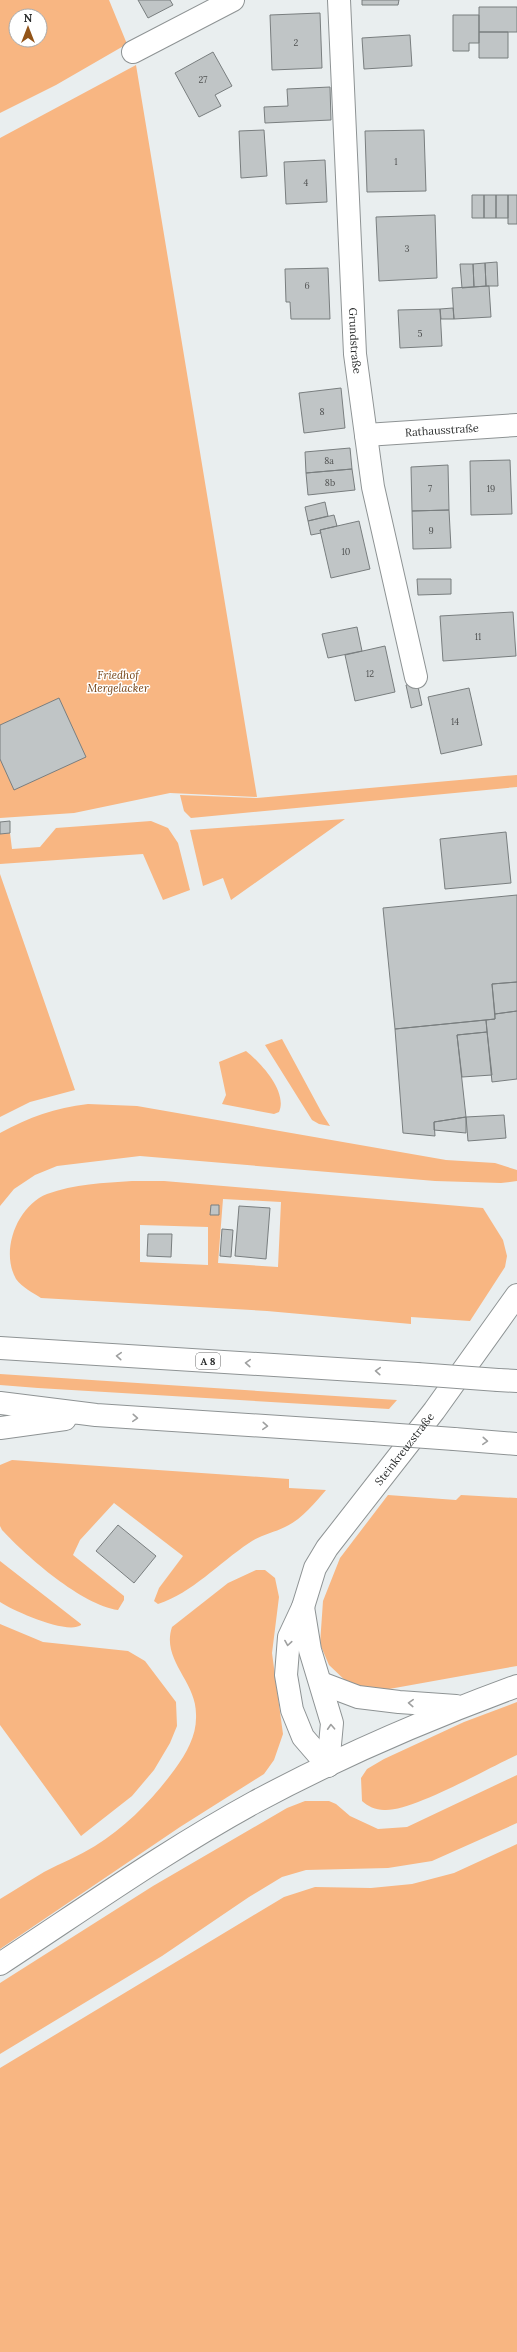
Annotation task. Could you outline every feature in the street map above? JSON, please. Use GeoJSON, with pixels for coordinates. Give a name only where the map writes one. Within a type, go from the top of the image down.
{"type":"FeatureCollection","features":[{"type":"Feature","properties":{"kind":"main road"},"geometry":{"type":"LineString","coordinates":[[133,52],[233,0]]}},
{"type":"Feature","properties":{"kind":"main road","name":"Grundstraße"},"geometry":{"type":"LineString","coordinates":[[339,0],[355,354],[373,487],[416,676]]}},
{"type":"Feature","properties":{"kind":"main road","name":"Rathausstraße"},"geometry":{"type":"LineString","coordinates":[[366,435],[517,425]]}},
{"type":"Feature","properties":{"kind":"main road","name":"Steinkreuzstraße"},"geometry":{"type":"LineString","coordinates":[[328,1766],[303,1737],[292,1710],[286,1675],[289,1636],[303,1607],[315,1568],[327,1548],[434,1411],[517,1295]]}},
{"type":"Feature","properties":{"kind":"main road","name":"A 8"},"geometry":{"type":"LineString","coordinates":[[0,1348],[507,1380]]}},
{"type":"Feature","properties":{"kind":"main road"},"geometry":{"type":"LineString","coordinates":[[0,1403],[96,1415],[517,1444]]}},
{"type":"Feature","properties":{"kind":"main road"},"geometry":{"type":"LineString","coordinates":[[0,1428],[96,1415]]}},
{"type":"Feature","properties":{"kind":"main road","name":"Steinkreuzstraße"},"geometry":{"type":"LineString","coordinates":[[303,1607],[310,1650],[332,1723],[328,1766]]}},
{"type":"Feature","properties":{"kind":"main road"},"geometry":{"type":"LineString","coordinates":[[320,1683],[358,1697],[399,1702],[464,1706]]}},
{"type":"Feature","properties":{"kind":"main road"},"geometry":{"type":"LineString","coordinates":[[0,1964],[172,1852],[254,1803],[413,1726],[517,1686]]}},
{"type":"Feature","properties":{"kind":"green space"},"geometry":{"type":"Polygon","coordinates":[[[0,0],[109,0],[127,44],[56,85],[0,113],[0,0]]]}},
{"type":"Feature","properties":{"kind":"green space","name":"Friedhof Mergelacker"},"geometry":{"type":"Polygon","coordinates":[[[136,65],[257,797],[170,793],[74,813],[0,818],[0,138],[136,65]]]}},
{"type":"Feature","properties":{"kind":"green space"},"geometry":{"type":"Polygon","coordinates":[[[517,775],[517,787],[191,818],[184,811],[180,795],[257,798],[517,775]]]}},
{"type":"Feature","properties":{"kind":"green space"},"geometry":{"type":"Polygon","coordinates":[[[345,819],[231,900],[223,878],[203,886],[190,830],[345,819]]]}},
{"type":"Feature","properties":{"kind":"green space"},"geometry":{"type":"Polygon","coordinates":[[[151,821],[168,828],[178,843],[190,890],[163,900],[143,854],[0,864],[0,834],[10,833],[12,849],[40,847],[56,828],[151,821]]]}},
{"type":"Feature","properties":{"kind":"green space"},"geometry":{"type":"Polygon","coordinates":[[[0,874],[75,1090],[30,1102],[0,1117],[0,874]]]}},
{"type":"Feature","properties":{"kind":"green space"},"geometry":{"type":"Polygon","coordinates":[[[282,1039],[330,1126],[319,1124],[312,1120],[265,1045],[282,1039]]]}},
{"type":"Feature","properties":{"kind":"green space"},"geometry":{"type":"Polygon","coordinates":[[[246,1051],[272,1078],[280,1096],[281,1104],[279,1112],[274,1114],[222,1104],[226,1095],[219,1062],[246,1051]]]}},
{"type":"Feature","properties":{"kind":"green space"},"geometry":{"type":"Polygon","coordinates":[[[88,1104],[137,1106],[446,1160],[495,1163],[517,1170],[517,1181],[501,1183],[435,1181],[140,1156],[57,1166],[35,1175],[14,1189],[0,1206],[0,1133],[42,1114],[88,1104]]]}},
{"type":"Feature","properties":{"kind":"green space"},"geometry":{"type":"Polygon","coordinates":[[[132,1181],[164,1181],[483,1208],[503,1240],[507,1256],[505,1267],[470,1321],[411,1317],[411,1324],[267,1311],[41,1298],[18,1282],[12,1268],[10,1256],[11,1243],[14,1230],[20,1219],[27,1208],[36,1200],[47,1194],[68,1188],[89,1184],[132,1181]],[[223,1199],[218,1263],[278,1267],[281,1202],[223,1199]],[[140,1225],[140,1262],[208,1265],[208,1227],[140,1225]]]}},
{"type":"Feature","properties":{"kind":"green space"},"geometry":{"type":"Polygon","coordinates":[[[0,1374],[397,1400],[389,1409],[38,1388],[0,1385],[0,1374]]]}},
{"type":"Feature","properties":{"kind":"green space"},"geometry":{"type":"Polygon","coordinates":[[[12,1460],[289,1479],[289,1488],[326,1490],[297,1520],[285,1527],[253,1540],[194,1585],[182,1593],[158,1604],[154,1601],[159,1588],[183,1556],[114,1503],[80,1540],[73,1555],[124,1596],[124,1600],[118,1610],[104,1606],[72,1590],[40,1566],[2,1530],[0,1526],[0,1465],[12,1460]]]}},
{"type":"Feature","properties":{"kind":"green space"},"geometry":{"type":"Polygon","coordinates":[[[388,1495],[456,1500],[461,1495],[517,1498],[517,1666],[378,1691],[349,1684],[329,1665],[320,1644],[323,1601],[340,1558],[388,1495]]]}},
{"type":"Feature","properties":{"kind":"green space"},"geometry":{"type":"Polygon","coordinates":[[[0,1561],[81,1625],[64,1627],[40,1621],[0,1602],[0,1561]]]}},
{"type":"Feature","properties":{"kind":"green space"},"geometry":{"type":"Polygon","coordinates":[[[256,1570],[265,1570],[275,1578],[279,1597],[272,1653],[283,1734],[274,1760],[264,1774],[180,1827],[0,1949],[0,1899],[44,1872],[89,1850],[118,1830],[139,1811],[167,1780],[179,1763],[193,1736],[196,1714],[195,1702],[191,1691],[171,1650],[170,1639],[172,1627],[228,1583],[256,1570]]]}},
{"type":"Feature","properties":{"kind":"green space"},"geometry":{"type":"Polygon","coordinates":[[[0,1624],[43,1642],[128,1651],[145,1661],[176,1702],[177,1726],[170,1743],[154,1770],[132,1796],[81,1836],[0,1725],[0,1624]]]}},
{"type":"Feature","properties":{"kind":"green space"},"geometry":{"type":"Polygon","coordinates":[[[517,1702],[517,1755],[431,1797],[397,1809],[381,1810],[366,1805],[362,1801],[361,1778],[367,1769],[384,1759],[464,1722],[517,1702]]]}},
{"type":"Feature","properties":{"kind":"green space"},"geometry":{"type":"Polygon","coordinates":[[[517,1775],[517,1823],[432,1861],[388,1868],[306,1870],[282,1877],[249,1897],[162,1956],[0,2054],[0,1983],[153,1886],[287,1808],[305,1801],[329,1801],[336,1804],[350,1816],[378,1829],[407,1827],[517,1775]]]}},
{"type":"Feature","properties":{"kind":"green space"},"geometry":{"type":"Polygon","coordinates":[[[517,1844],[517,2352],[0,2352],[0,2068],[284,1897],[315,1887],[371,1888],[412,1884],[454,1873],[517,1844]]]}},
{"type":"Feature","properties":{"kind":"building"},"geometry":{"type":"Polygon","coordinates":[[[138,0],[170,0],[173,5],[148,18],[138,0]]]}},
{"type":"Feature","properties":{"kind":"building"},"geometry":{"type":"Polygon","coordinates":[[[362,0],[399,0],[398,5],[362,5],[362,0]]]}},
{"type":"Feature","properties":{"kind":"building"},"geometry":{"type":"Polygon","coordinates":[[[479,7],[517,7],[517,32],[479,32],[479,7]]]}},
{"type":"Feature","properties":{"kind":"building"},"geometry":{"type":"Polygon","coordinates":[[[320,13],[322,68],[272,70],[270,15],[320,13]]]}},
{"type":"Feature","properties":{"kind":"building"},"geometry":{"type":"Polygon","coordinates":[[[453,15],[479,15],[479,43],[469,43],[469,51],[453,51],[453,15]]]}},
{"type":"Feature","properties":{"kind":"building"},"geometry":{"type":"Polygon","coordinates":[[[479,32],[508,32],[508,58],[479,58],[479,32]]]}},
{"type":"Feature","properties":{"kind":"building"},"geometry":{"type":"Polygon","coordinates":[[[410,35],[412,66],[364,69],[362,38],[410,35]]]}},
{"type":"Feature","properties":{"kind":"building"},"geometry":{"type":"Polygon","coordinates":[[[213,52],[232,86],[215,95],[221,106],[199,117],[175,73],[213,52]]]}},
{"type":"Feature","properties":{"kind":"building"},"geometry":{"type":"Polygon","coordinates":[[[330,87],[331,120],[265,123],[264,107],[288,106],[287,89],[330,87]]]}},
{"type":"Feature","properties":{"kind":"building"},"geometry":{"type":"Polygon","coordinates":[[[264,130],[267,176],[241,178],[239,131],[264,130]]]}},
{"type":"Feature","properties":{"kind":"building"},"geometry":{"type":"Polygon","coordinates":[[[424,130],[426,191],[367,192],[365,131],[424,130]]]}},
{"type":"Feature","properties":{"kind":"building"},"geometry":{"type":"Polygon","coordinates":[[[325,160],[327,202],[286,204],[284,162],[325,160]]]}},
{"type":"Feature","properties":{"kind":"building"},"geometry":{"type":"Polygon","coordinates":[[[472,195],[484,195],[484,218],[472,218],[472,195]]]}},
{"type":"Feature","properties":{"kind":"building"},"geometry":{"type":"Polygon","coordinates":[[[484,195],[496,195],[496,218],[484,218],[484,195]]]}},
{"type":"Feature","properties":{"kind":"building"},"geometry":{"type":"Polygon","coordinates":[[[496,195],[508,195],[508,218],[496,218],[496,195]]]}},
{"type":"Feature","properties":{"kind":"building"},"geometry":{"type":"Polygon","coordinates":[[[508,195],[517,195],[517,224],[508,224],[508,195]]]}},
{"type":"Feature","properties":{"kind":"building"},"geometry":{"type":"Polygon","coordinates":[[[435,215],[437,278],[379,281],[376,217],[435,215]]]}},
{"type":"Feature","properties":{"kind":"building"},"geometry":{"type":"Polygon","coordinates":[[[497,262],[498,286],[486,286],[485,263],[497,262]]]}},
{"type":"Feature","properties":{"kind":"building"},"geometry":{"type":"Polygon","coordinates":[[[485,263],[486,286],[474,287],[473,264],[485,263]]]}},
{"type":"Feature","properties":{"kind":"building"},"geometry":{"type":"Polygon","coordinates":[[[460,264],[473,264],[474,287],[462,288],[460,264]]]}},
{"type":"Feature","properties":{"kind":"building"},"geometry":{"type":"Polygon","coordinates":[[[328,268],[330,319],[291,319],[290,302],[286,302],[285,269],[328,268]]]}},
{"type":"Feature","properties":{"kind":"building"},"geometry":{"type":"Polygon","coordinates":[[[489,286],[491,317],[454,319],[452,288],[489,286]]]}},
{"type":"Feature","properties":{"kind":"building"},"geometry":{"type":"Polygon","coordinates":[[[453,308],[454,319],[441,319],[440,309],[453,308]]]}},
{"type":"Feature","properties":{"kind":"building"},"geometry":{"type":"Polygon","coordinates":[[[440,309],[442,346],[400,348],[398,310],[440,309]]]}},
{"type":"Feature","properties":{"kind":"building"},"geometry":{"type":"Polygon","coordinates":[[[341,388],[345,428],[304,433],[299,393],[341,388]]]}},
{"type":"Feature","properties":{"kind":"building"},"geometry":{"type":"Polygon","coordinates":[[[350,448],[352,469],[306,473],[305,452],[350,448]]]}},
{"type":"Feature","properties":{"kind":"building"},"geometry":{"type":"Polygon","coordinates":[[[510,460],[512,514],[471,515],[470,461],[510,460]]]}},
{"type":"Feature","properties":{"kind":"building"},"geometry":{"type":"Polygon","coordinates":[[[448,465],[449,510],[412,511],[411,467],[448,465]]]}},
{"type":"Feature","properties":{"kind":"building"},"geometry":{"type":"Polygon","coordinates":[[[352,469],[355,490],[308,495],[306,473],[352,469]]]}},
{"type":"Feature","properties":{"kind":"building"},"geometry":{"type":"Polygon","coordinates":[[[325,502],[328,516],[308,521],[305,507],[325,502]]]}},
{"type":"Feature","properties":{"kind":"building"},"geometry":{"type":"Polygon","coordinates":[[[449,510],[451,548],[413,549],[412,511],[449,510]]]}},
{"type":"Feature","properties":{"kind":"building"},"geometry":{"type":"Polygon","coordinates":[[[334,515],[337,526],[320,530],[321,533],[311,535],[308,521],[334,515]]]}},
{"type":"Feature","properties":{"kind":"building"},"geometry":{"type":"Polygon","coordinates":[[[359,521],[370,569],[331,578],[320,530],[359,521]]]}},
{"type":"Feature","properties":{"kind":"building"},"geometry":{"type":"Polygon","coordinates":[[[417,579],[451,579],[451,594],[418,595],[417,579]]]}},
{"type":"Feature","properties":{"kind":"building"},"geometry":{"type":"Polygon","coordinates":[[[513,612],[516,656],[443,661],[440,616],[513,612]]]}},
{"type":"Feature","properties":{"kind":"building"},"geometry":{"type":"Polygon","coordinates":[[[357,627],[362,651],[328,658],[322,634],[357,627]]]}},
{"type":"Feature","properties":{"kind":"building"},"geometry":{"type":"Polygon","coordinates":[[[385,646],[395,692],[355,701],[345,655],[385,646]]]}},
{"type":"Feature","properties":{"kind":"building"},"geometry":{"type":"Polygon","coordinates":[[[417,682],[422,705],[411,708],[406,685],[417,682]]]}},
{"type":"Feature","properties":{"kind":"building"},"geometry":{"type":"Polygon","coordinates":[[[469,688],[482,745],[441,754],[428,697],[469,688]]]}},
{"type":"Feature","properties":{"kind":"building"},"geometry":{"type":"Polygon","coordinates":[[[59,698],[86,757],[14,790],[0,759],[0,725],[59,698]]]}},
{"type":"Feature","properties":{"kind":"building"},"geometry":{"type":"Polygon","coordinates":[[[10,821],[10,833],[0,834],[0,822],[10,821]]]}},
{"type":"Feature","properties":{"kind":"building"},"geometry":{"type":"Polygon","coordinates":[[[506,832],[511,883],[445,889],[440,839],[506,832]]]}},
{"type":"Feature","properties":{"kind":"building"},"geometry":{"type":"Polygon","coordinates":[[[517,895],[517,982],[492,984],[495,1019],[395,1029],[383,908],[517,895]]]}},
{"type":"Feature","properties":{"kind":"building"},"geometry":{"type":"Polygon","coordinates":[[[517,982],[517,1011],[495,1014],[492,984],[517,982]]]}},
{"type":"Feature","properties":{"kind":"building"},"geometry":{"type":"Polygon","coordinates":[[[517,1011],[517,1079],[492,1082],[486,1020],[495,1019],[495,1014],[517,1011]]]}},
{"type":"Feature","properties":{"kind":"building"},"geometry":{"type":"Polygon","coordinates":[[[486,1020],[487,1032],[457,1035],[466,1117],[434,1122],[435,1136],[403,1133],[395,1029],[486,1020]]]}},
{"type":"Feature","properties":{"kind":"building"},"geometry":{"type":"Polygon","coordinates":[[[487,1032],[492,1075],[462,1077],[457,1035],[487,1032]]]}},
{"type":"Feature","properties":{"kind":"building"},"geometry":{"type":"Polygon","coordinates":[[[504,1115],[506,1138],[468,1141],[466,1117],[504,1115]]]}},
{"type":"Feature","properties":{"kind":"building"},"geometry":{"type":"Polygon","coordinates":[[[466,1117],[466,1133],[434,1130],[434,1122],[466,1117]]]}},
{"type":"Feature","properties":{"kind":"building"},"geometry":{"type":"Polygon","coordinates":[[[211,1205],[219,1205],[219,1215],[210,1215],[211,1205]]]}},
{"type":"Feature","properties":{"kind":"building"},"geometry":{"type":"Polygon","coordinates":[[[239,1206],[270,1208],[266,1259],[235,1256],[239,1206]]]}},
{"type":"Feature","properties":{"kind":"building"},"geometry":{"type":"Polygon","coordinates":[[[222,1229],[233,1230],[231,1257],[220,1256],[222,1229]]]}},
{"type":"Feature","properties":{"kind":"building"},"geometry":{"type":"Polygon","coordinates":[[[148,1234],[172,1234],[171,1257],[147,1256],[148,1234]]]}},
{"type":"Feature","properties":{"kind":"building"},"geometry":{"type":"Polygon","coordinates":[[[118,1525],[156,1556],[134,1583],[96,1551],[118,1525]]]}}]}
